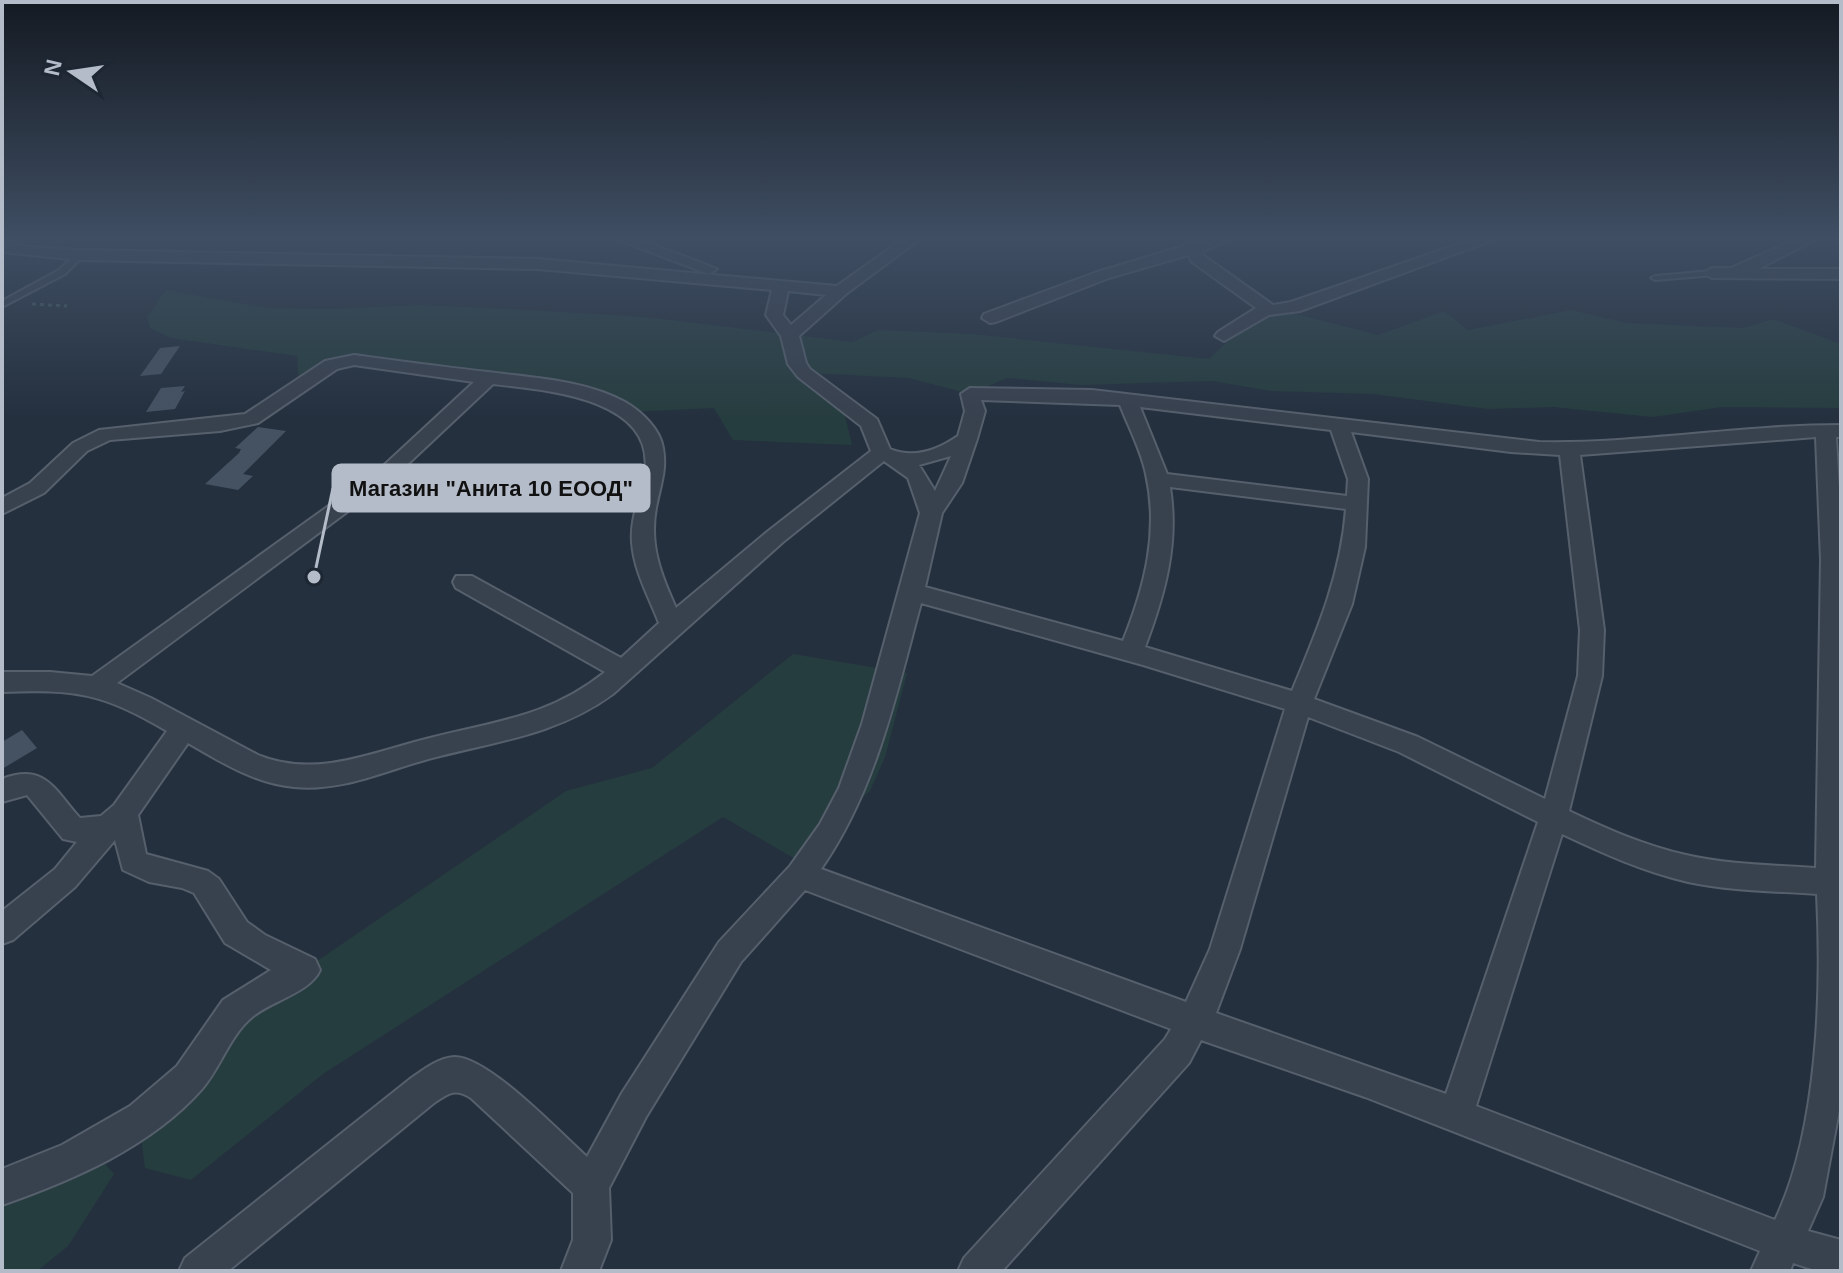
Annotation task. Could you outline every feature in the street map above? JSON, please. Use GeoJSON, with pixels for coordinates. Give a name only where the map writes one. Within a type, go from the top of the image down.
{"type":"FeatureCollection","features":[{"type":"Feature","properties":{"kind":"street"},"geometry":{"type":"LineString","coordinates":[[778,298],[774,315],[790,335],[797,364],[804,373],[870,423],[882,453],[905,461],[916,469],[931,513]]}},
{"type":"Feature","properties":{"kind":"street"},"geometry":{"type":"LineString","coordinates":[[790,335],[832,298]]}},
{"type":"Feature","properties":{"kind":"street"},"geometry":{"type":"LineString","coordinates":[[990,318],[1041,298]]}},
{"type":"Feature","properties":{"kind":"street"},"geometry":{"type":"LineString","coordinates":[[1256,298],[1265,306],[1264,311]]}},
{"type":"Feature","properties":{"kind":"street"},"geometry":{"type":"LineString","coordinates":[[1224,336],[1264,311],[1294,307],[1319,298]]}},
{"type":"Feature","properties":{"kind":"street"},"geometry":{"type":"LineString","coordinates":[[2,507],[37,488],[80,447],[106,434],[220,425],[251,419],[331,365],[342,361],[354,360],[585,393],[628,412],[648,432],[655,445],[656,472],[643,518],[644,553],[672,625]]}},
{"type":"Feature","properties":{"kind":"street"},"geometry":{"type":"LineString","coordinates":[[96,686],[387,473],[489,378]]}},
{"type":"Feature","properties":{"kind":"street"},"geometry":{"type":"LineString","coordinates":[[580,1271],[592,1240],[591,1185],[634,1105],[730,952],[800,875],[830,833],[852,789],[875,724],[931,513],[952,483],[967,439],[975,411],[970,394],[1092,396],[1401,430],[1497,445],[1569,449],[1834,431],[1832,560],[1836,967],[1830,1062],[1805,1197],[1777,1257]]}},
{"type":"Feature","properties":{"kind":"street"},"geometry":{"type":"LineString","coordinates":[[1128,400],[1157,479],[1164,537],[1157,576],[1131,653]]}},
{"type":"Feature","properties":{"kind":"street"},"geometry":{"type":"LineString","coordinates":[[977,1271],[1177,1051],[1207,997],[1225,949],[1299,705],[1324,650],[1340,604],[1354,547],[1357,504],[1355,467],[1339,425]]}},
{"type":"Feature","properties":{"kind":"street"},"geometry":{"type":"LineString","coordinates":[[905,461],[929,458],[957,447],[967,439]]}},
{"type":"Feature","properties":{"kind":"street"},"geometry":{"type":"LineString","coordinates":[[1455,1117],[1553,818],[1580,724],[1590,676],[1592,630],[1569,449]]}},
{"type":"Feature","properties":{"kind":"street"},"geometry":{"type":"LineString","coordinates":[[2,682],[48,681],[96,686],[276,773],[312,777],[338,774],[425,749],[539,723],[579,704],[775,537],[882,453]]}},
{"type":"Feature","properties":{"kind":"street"},"geometry":{"type":"LineString","coordinates":[[1157,479],[1357,504]]}},
{"type":"Feature","properties":{"kind":"street"},"geometry":{"type":"LineString","coordinates":[[464,582],[621,670]]}},
{"type":"Feature","properties":{"kind":"street"},"geometry":{"type":"LineString","coordinates":[[912,592],[1255,688],[1401,741],[1553,818],[1629,850],[1700,871],[1836,882]]}},
{"type":"Feature","properties":{"kind":"street"},"geometry":{"type":"LineString","coordinates":[[2,930],[65,878],[116,819],[184,728]]}},
{"type":"Feature","properties":{"kind":"street"},"geometry":{"type":"LineString","coordinates":[[2,791],[18,784],[42,788],[73,830],[89,831],[116,819]]}},
{"type":"Feature","properties":{"kind":"street"},"geometry":{"type":"LineString","coordinates":[[2,1187],[92,1149],[139,1120],[183,1084],[242,1004],[304,970],[241,937],[229,926],[210,888],[196,878],[158,873],[133,861],[116,819]]}},
{"type":"Feature","properties":{"kind":"street"},"geometry":{"type":"LineString","coordinates":[[800,875],[1193,1021],[1365,1080],[1777,1257],[1841,1259]]}},
{"type":"Feature","properties":{"kind":"street"},"geometry":{"type":"LineString","coordinates":[[198,1271],[449,1073],[463,1073],[483,1086],[591,1185]]}},
{"type":"Feature","properties":{"kind":"lane"},"geometry":{"type":"LineString","coordinates":[[2,304],[13,298]]}},
{"type":"Feature","properties":{"kind":"path"},"geometry":{"type":"LineString","coordinates":[[14,298],[18,304],[67,306]]}},
{"type":"Feature","properties":{"kind":"green space"},"geometry":{"type":"Polygon","coordinates":[[[160,298],[213,298],[267,308],[420,305],[646,317],[852,342],[878,330],[972,334],[1209,359],[1265,306],[1378,335],[1444,311],[1468,330],[1571,310],[1627,323],[1743,328],[1773,319],[1841,344],[1841,408],[1722,407],[1653,417],[1553,407],[1488,409],[1373,394],[1271,391],[1212,381],[1081,385],[1007,378],[970,394],[909,378],[806,373],[841,399],[852,445],[733,440],[714,408],[628,412],[585,393],[354,360],[299,386],[297,356],[171,338],[150,328],[147,317],[160,298]]]}},
{"type":"Feature","properties":{"kind":"green space"},"geometry":{"type":"Polygon","coordinates":[[[793,654],[907,673],[885,757],[870,791],[797,860],[723,817],[323,1074],[191,1180],[145,1168],[139,1120],[207,1054],[304,970],[566,791],[652,768],[793,654]]]}},
{"type":"Feature","properties":{"kind":"green space"},"geometry":{"type":"Polygon","coordinates":[[[92,1149],[114,1174],[68,1246],[37,1271],[2,1271],[2,1187],[92,1149]]]}},
{"type":"Feature","properties":{"kind":"building"},"geometry":{"type":"Polygon","coordinates":[[[180,346],[161,374],[140,376],[160,348],[180,346]]]}},
{"type":"Feature","properties":{"kind":"building"},"geometry":{"type":"Polygon","coordinates":[[[185,386],[175,409],[146,412],[161,388],[185,386]]]}},
{"type":"Feature","properties":{"kind":"building"},"geometry":{"type":"Polygon","coordinates":[[[258,427],[286,431],[243,474],[253,476],[238,490],[205,484],[239,453],[241,449],[235,448],[258,427]]]}},
{"type":"Feature","properties":{"kind":"building"},"geometry":{"type":"Polygon","coordinates":[[[22,730],[37,748],[2,769],[2,742],[22,730]]]}},
{"type":"Feature","properties":{"kind":"place","name":"Магазин \"Анита 10 ЕООД\""},"geometry":{"type":"Point","coordinates":[314,577]}}]}
